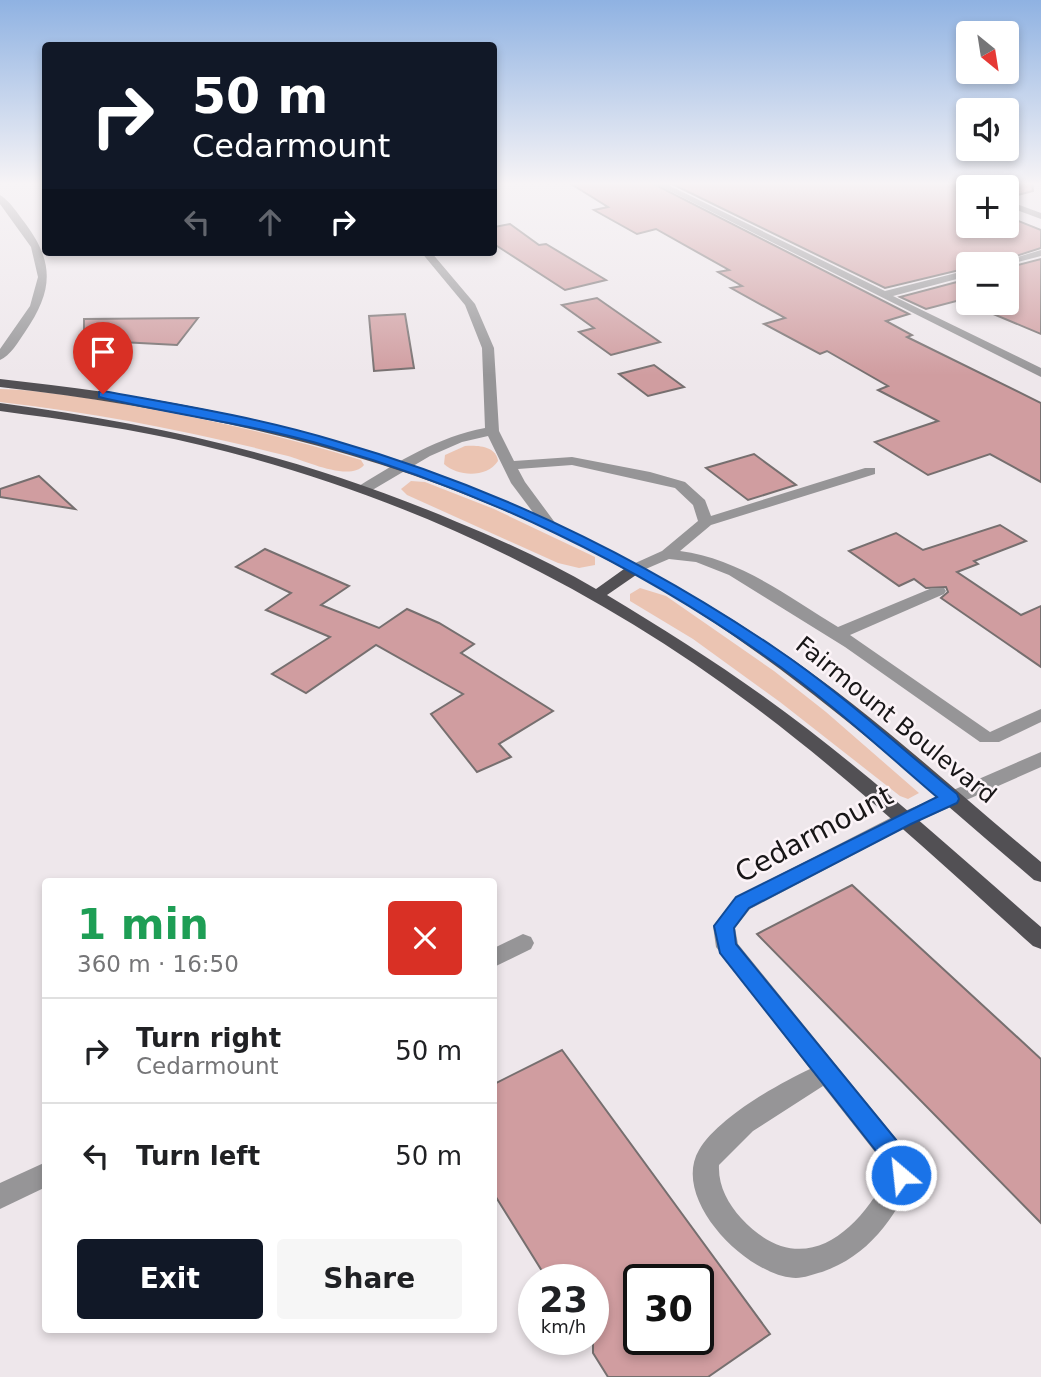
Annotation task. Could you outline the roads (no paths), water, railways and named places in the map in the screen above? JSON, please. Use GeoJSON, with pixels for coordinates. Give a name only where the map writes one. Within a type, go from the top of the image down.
{"type":"FeatureCollection","features":[{"type":"Feature","properties":{"kind":"main road","name":"Fairmount Boulevard"},"geometry":{"type":"LineString","coordinates":[[0,383],[103,394],[205,412],[332,443],[401,465],[550,524],[636,568],[771,653],[854,717],[1041,874]]}},
{"type":"Feature","properties":{"kind":"main road"},"geometry":{"type":"LineString","coordinates":[[0,407],[85,418],[274,460],[364,489],[492,540],[597,595],[652,628],[757,699],[835,759],[1041,940]]}},
{"type":"Feature","properties":{"kind":"main road"},"geometry":{"type":"LineString","coordinates":[[597,595],[636,568]]}},
{"type":"Feature","properties":{"kind":"street"},"geometry":{"type":"LineString","coordinates":[[0,356],[34,310],[39,295],[43,269],[35,246]]}},
{"type":"Feature","properties":{"kind":"street"},"geometry":{"type":"LineString","coordinates":[[785,246],[1041,373]]}},
{"type":"Feature","properties":{"kind":"street"},"geometry":{"type":"LineString","coordinates":[[1019,259],[1041,253]]}},
{"type":"Feature","properties":{"kind":"street"},"geometry":{"type":"LineString","coordinates":[[429,256],[470,304],[488,348],[492,431],[528,498],[550,524]]}},
{"type":"Feature","properties":{"kind":"street"},"geometry":{"type":"LineString","coordinates":[[883,295],[956,276]]}},
{"type":"Feature","properties":{"kind":"street"},"geometry":{"type":"LineString","coordinates":[[364,489],[401,465],[462,436],[492,431]]}},
{"type":"Feature","properties":{"kind":"street"},"geometry":{"type":"LineString","coordinates":[[509,465],[572,461],[645,475],[680,485],[700,503],[706,522]]}},
{"type":"Feature","properties":{"kind":"street"},"geometry":{"type":"LineString","coordinates":[[636,568],[667,554],[706,522],[870,471]]}},
{"type":"Feature","properties":{"kind":"street"},"geometry":{"type":"LineString","coordinates":[[667,554],[699,558],[734,572],[837,634],[986,738],[993,738],[1041,715]]}},
{"type":"Feature","properties":{"kind":"street"},"geometry":{"type":"LineString","coordinates":[[837,634],[938,591]]}},
{"type":"Feature","properties":{"kind":"street","name":"Cedarmount"},"geometry":{"type":"LineString","coordinates":[[827,1072],[733,1130],[708,1159],[706,1170],[710,1195],[720,1215],[769,1257],[795,1265],[825,1258],[849,1245],[878,1214],[901,1175],[897,1160],[827,1072],[727,947],[724,926],[743,903],[905,819],[1041,760]]}},
{"type":"Feature","properties":{"kind":"street"},"geometry":{"type":"LineString","coordinates":[[497,956],[523,943]]}},
{"type":"Feature","properties":{"kind":"street"},"geometry":{"type":"LineString","coordinates":[[0,1196],[42,1176]]}}]}
